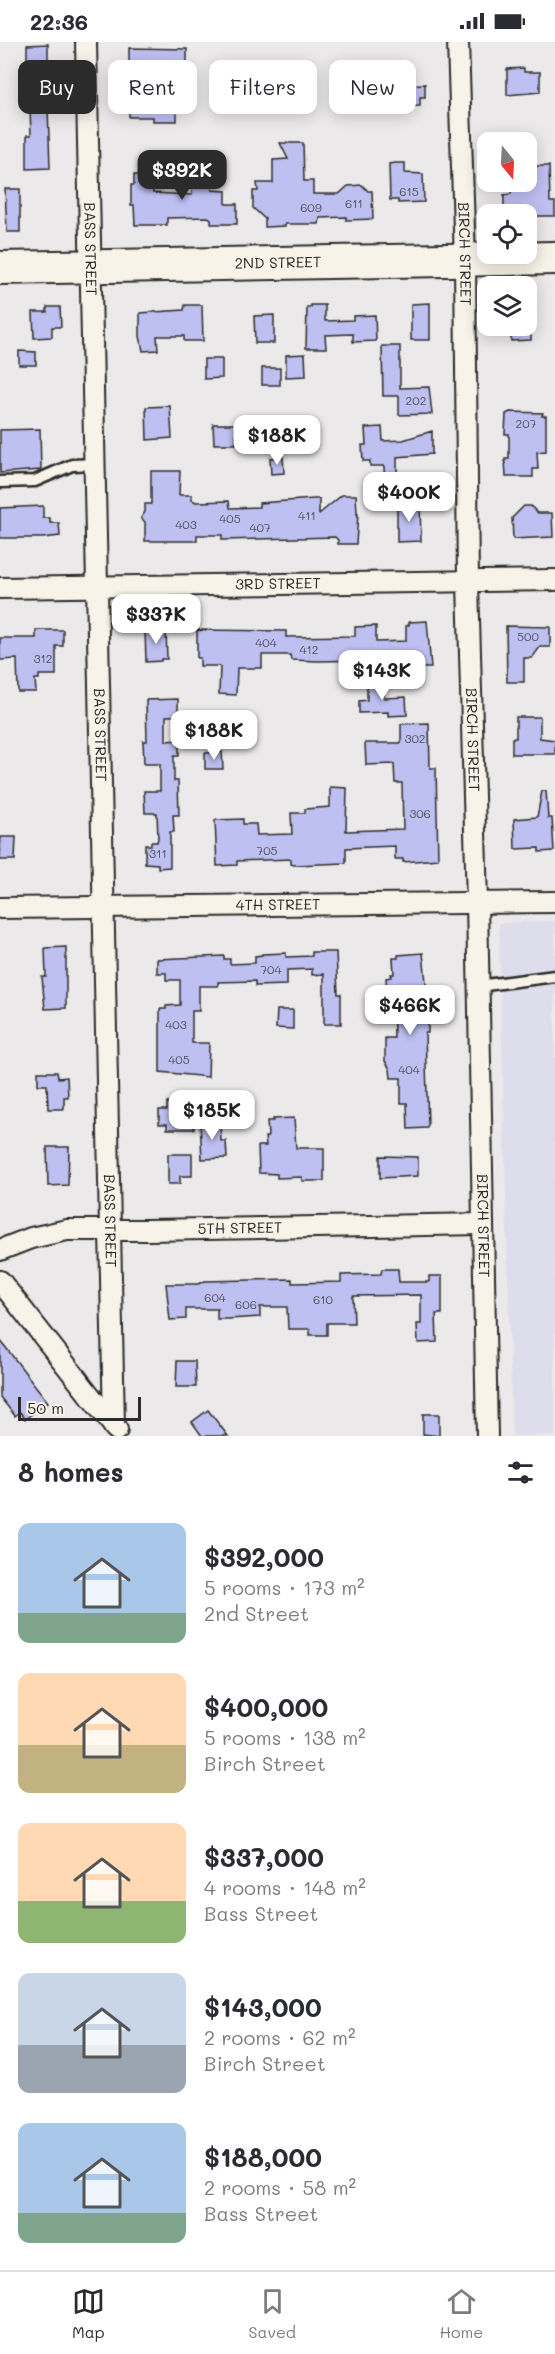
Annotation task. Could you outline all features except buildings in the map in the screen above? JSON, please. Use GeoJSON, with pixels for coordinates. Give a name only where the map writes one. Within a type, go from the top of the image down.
{"type":"FeatureCollection","features":[{"type":"Feature","properties":{"kind":"main road","name":"2ND STREET"},"geometry":{"type":"LineString","coordinates":[[0,268],[555,258]]}},
{"type":"Feature","properties":{"kind":"street","name":"BASS STREET"},"geometry":{"type":"LineString","coordinates":[[86,42],[110,1229],[118,1431]]}},
{"type":"Feature","properties":{"kind":"street","name":"BIRCH STREET"},"geometry":{"type":"LineString","coordinates":[[458,42],[465,261],[468,583],[477,903],[487,1436]]}},
{"type":"Feature","properties":{"kind":"street","name":"3RD STREET"},"geometry":{"type":"LineString","coordinates":[[0,588],[555,580]]}},
{"type":"Feature","properties":{"kind":"street","name":"4TH STREET"},"geometry":{"type":"LineString","coordinates":[[0,908],[555,902]]}},
{"type":"Feature","properties":{"kind":"street","name":"5TH STREET"},"geometry":{"type":"LineString","coordinates":[[0,1250],[31,1238],[67,1230],[483,1224]]}},
{"type":"Feature","properties":{"kind":"street"},"geometry":{"type":"LineString","coordinates":[[0,1281],[118,1431]]}},
{"type":"Feature","properties":{"kind":"lane"},"geometry":{"type":"LineString","coordinates":[[0,482],[35,480],[72,465],[96,464]]}},
{"type":"Feature","properties":{"kind":"lane"},"geometry":{"type":"LineString","coordinates":[[478,986],[555,976]]}},
{"type":"Feature","properties":{"kind":"shaded area"},"geometry":{"type":"Polygon","coordinates":[[[555,921],[555,1436],[512,1436],[499,923],[555,921]]]}}]}
